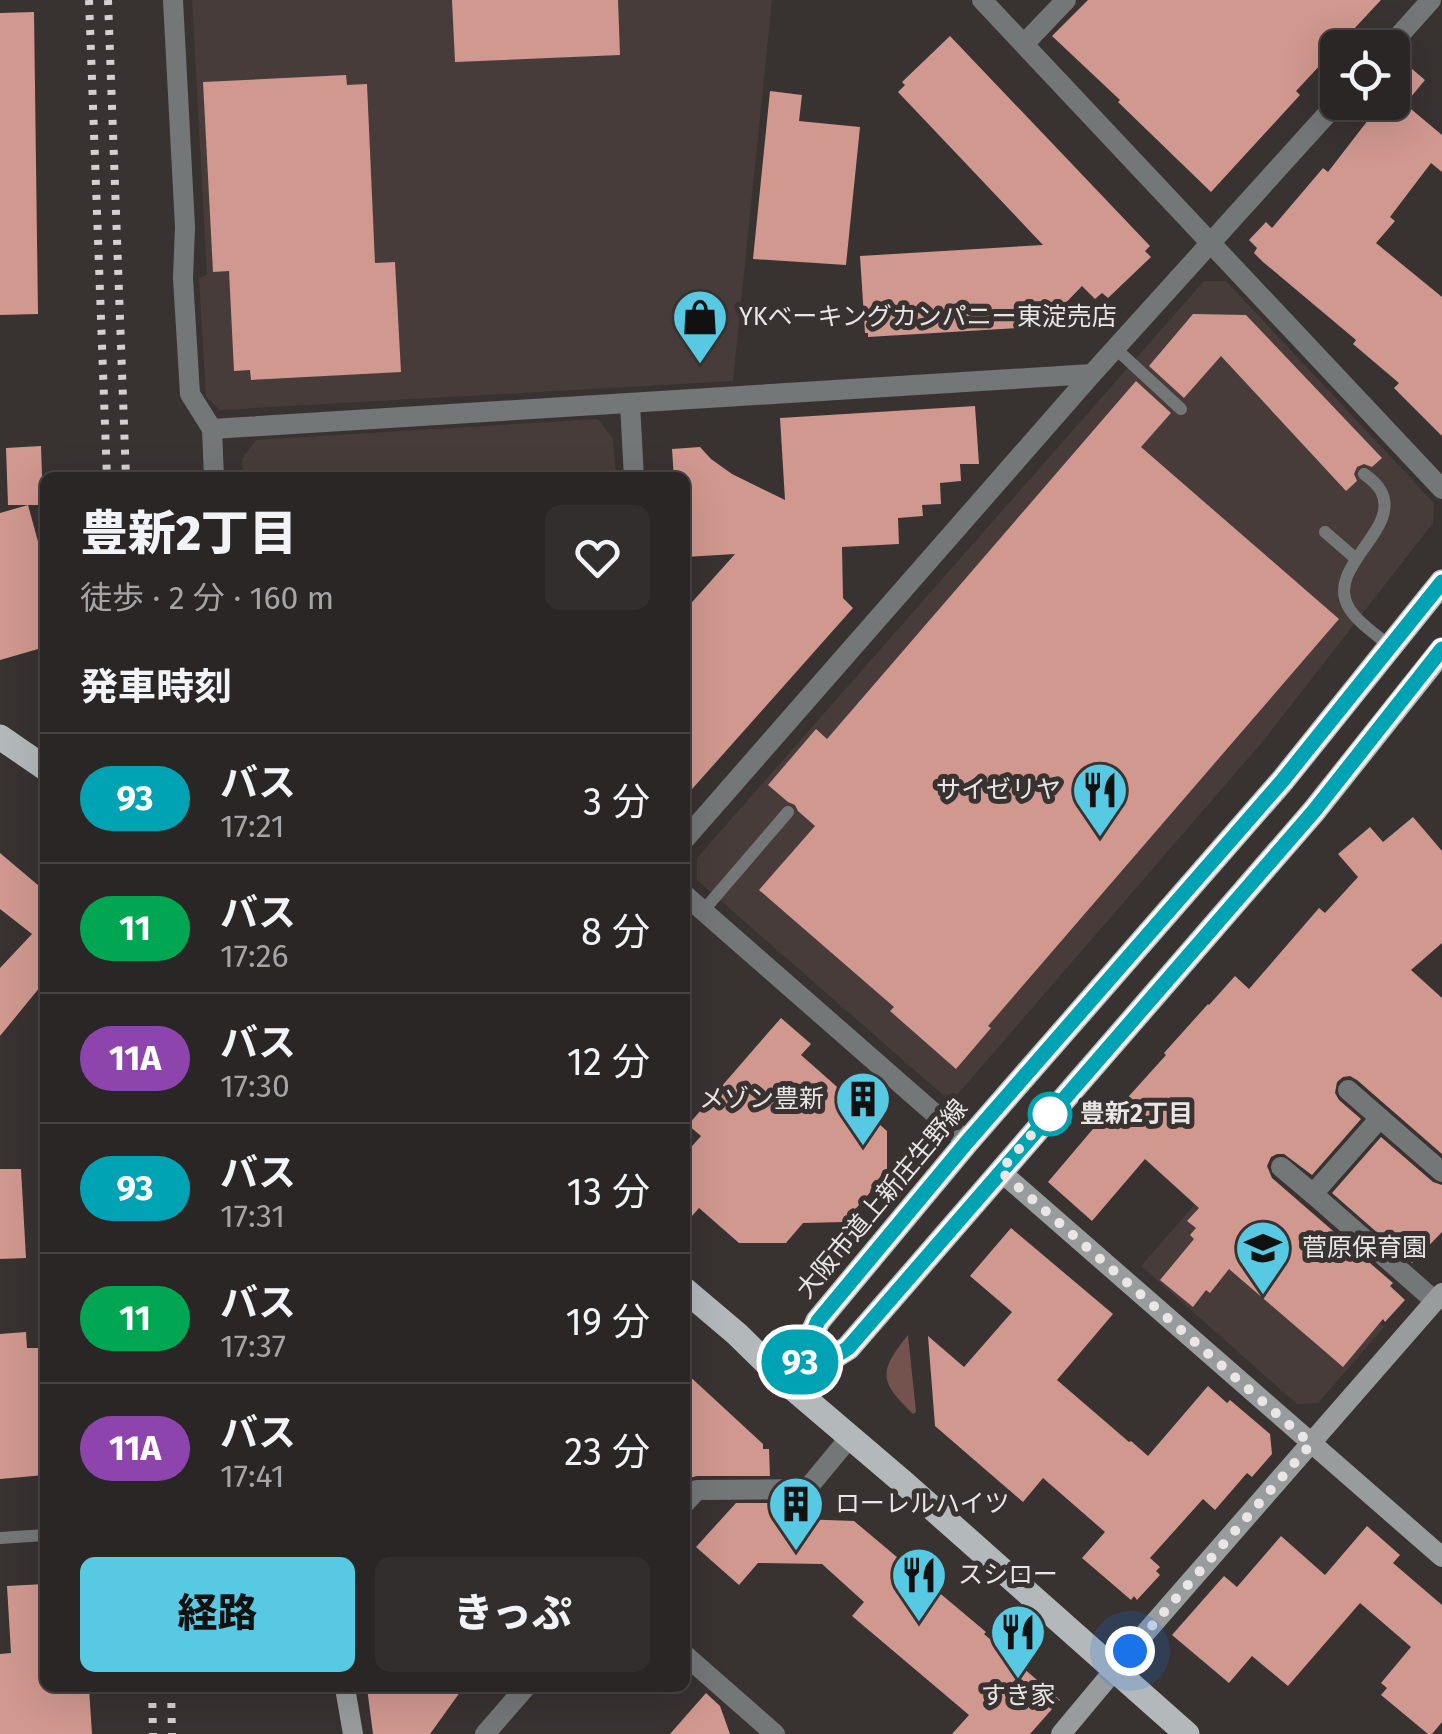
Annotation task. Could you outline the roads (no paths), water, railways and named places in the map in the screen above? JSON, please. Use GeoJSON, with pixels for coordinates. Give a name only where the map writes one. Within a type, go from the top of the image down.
{"type":"FeatureCollection","features":[{"type":"Feature","properties":{"kind":"main road","name":"大阪市道上新庄生野線"},"geometry":{"type":"LineString","coordinates":[[789,1386],[818,1321],[967,1142],[1283,780],[1442,582]]}},
{"type":"Feature","properties":{"kind":"main road"},"geometry":{"type":"LineString","coordinates":[[789,1386],[848,1348],[1314,811],[1442,650]]}},
{"type":"Feature","properties":{"kind":"main road"},"geometry":{"type":"LineString","coordinates":[[0,737],[40,765]]}},
{"type":"Feature","properties":{"kind":"main road"},"geometry":{"type":"LineString","coordinates":[[690,1294],[789,1386],[1187,1734]]}},
{"type":"Feature","properties":{"kind":"street"},"geometry":{"type":"LineString","coordinates":[[173,0],[190,394],[212,429],[214,472]]}},
{"type":"Feature","properties":{"kind":"street"},"geometry":{"type":"LineString","coordinates":[[982,0],[1442,489]]}},
{"type":"Feature","properties":{"kind":"street"},"geometry":{"type":"LineString","coordinates":[[1024,44],[1066,0]]}},
{"type":"Feature","properties":{"kind":"street"},"geometry":{"type":"LineString","coordinates":[[1404,30],[1431,0]]}},
{"type":"Feature","properties":{"kind":"street"},"geometry":{"type":"LineString","coordinates":[[690,833],[1115,348],[1322,120]]}},
{"type":"Feature","properties":{"kind":"street"},"geometry":{"type":"LineString","coordinates":[[212,429],[1092,374]]}},
{"type":"Feature","properties":{"kind":"street"},"geometry":{"type":"LineString","coordinates":[[630,404],[634,472]]}},
{"type":"Feature","properties":{"kind":"street"},"geometry":{"type":"LineString","coordinates":[[690,898],[967,1142]]}},
{"type":"Feature","properties":{"kind":"street"},"geometry":{"type":"LineString","coordinates":[[1348,1090],[1442,1172]]}},
{"type":"Feature","properties":{"kind":"street"},"geometry":{"type":"LineString","coordinates":[[1314,1194],[1380,1118]]}},
{"type":"Feature","properties":{"kind":"street"},"geometry":{"type":"LineString","coordinates":[[1061,1734],[1439,1297],[1281,1167]]}},
{"type":"Feature","properties":{"kind":"street"},"geometry":{"type":"LineString","coordinates":[[1000,1171],[1442,1557]]}},
{"type":"Feature","properties":{"kind":"street"},"geometry":{"type":"LineString","coordinates":[[690,1498],[697,1490],[807,1488],[850,1437]]}},
{"type":"Feature","properties":{"kind":"street"},"geometry":{"type":"LineString","coordinates":[[690,1659],[776,1734]]}},
{"type":"Feature","properties":{"kind":"street"},"geometry":{"type":"LineString","coordinates":[[346,1692],[352,1734]]}},
{"type":"Feature","properties":{"kind":"street"},"geometry":{"type":"LineString","coordinates":[[484,1734],[521,1692]]}},
{"type":"Feature","properties":{"kind":"street"},"geometry":{"type":"LineString","coordinates":[[742,1734],[742,1728],[753,1715]]}},
{"type":"Feature","properties":{"kind":"lane"},"geometry":{"type":"LineString","coordinates":[[1115,348],[1181,409]]}},
{"type":"Feature","properties":{"kind":"lane"},"geometry":{"type":"LineString","coordinates":[[1364,474],[1379,486],[1384,507],[1372,537],[1355,558],[1345,598],[1350,610],[1390,646]]}},
{"type":"Feature","properties":{"kind":"lane"},"geometry":{"type":"LineString","coordinates":[[1326,532],[1355,558]]}},
{"type":"Feature","properties":{"kind":"lane"},"geometry":{"type":"LineString","coordinates":[[704,910],[788,812]]}},
{"type":"Feature","properties":{"kind":"lane"},"geometry":{"type":"LineString","coordinates":[[0,1538],[40,1535]]}},
{"type":"Feature","properties":{"kind":"railway"},"geometry":{"type":"LineString","coordinates":[[89,0],[107,472]]}},
{"type":"Feature","properties":{"kind":"railway"},"geometry":{"type":"LineString","coordinates":[[108,0],[126,472]]}},
{"type":"Feature","properties":{"kind":"railway"},"geometry":{"type":"LineString","coordinates":[[152,1692],[153,1734]]}},
{"type":"Feature","properties":{"kind":"railway"},"geometry":{"type":"LineString","coordinates":[[171,1692],[172,1734]]}},
{"type":"Feature","properties":{"kind":"place","name":"YKベーキングカンパニー東淀売店"},"geometry":{"type":"Point","coordinates":[700,366]}},
{"type":"Feature","properties":{"kind":"place","name":"サイゼリヤ"},"geometry":{"type":"Point","coordinates":[1100,839]}},
{"type":"Feature","properties":{"kind":"place","name":"豊新2丁目"},"geometry":{"type":"Point","coordinates":[1050,1114]}},
{"type":"Feature","properties":{"kind":"place","name":"メゾン豊新"},"geometry":{"type":"Point","coordinates":[863,1148]}},
{"type":"Feature","properties":{"kind":"place","name":"菅原保育園"},"geometry":{"type":"Point","coordinates":[1263,1297]}},
{"type":"Feature","properties":{"kind":"place","name":"ローレルハイツ"},"geometry":{"type":"Point","coordinates":[796,1553]}},
{"type":"Feature","properties":{"kind":"place","name":"スシロー"},"geometry":{"type":"Point","coordinates":[919,1624]}},
{"type":"Feature","properties":{"kind":"place","name":"すき家"},"geometry":{"type":"Point","coordinates":[1018,1681]}}]}
